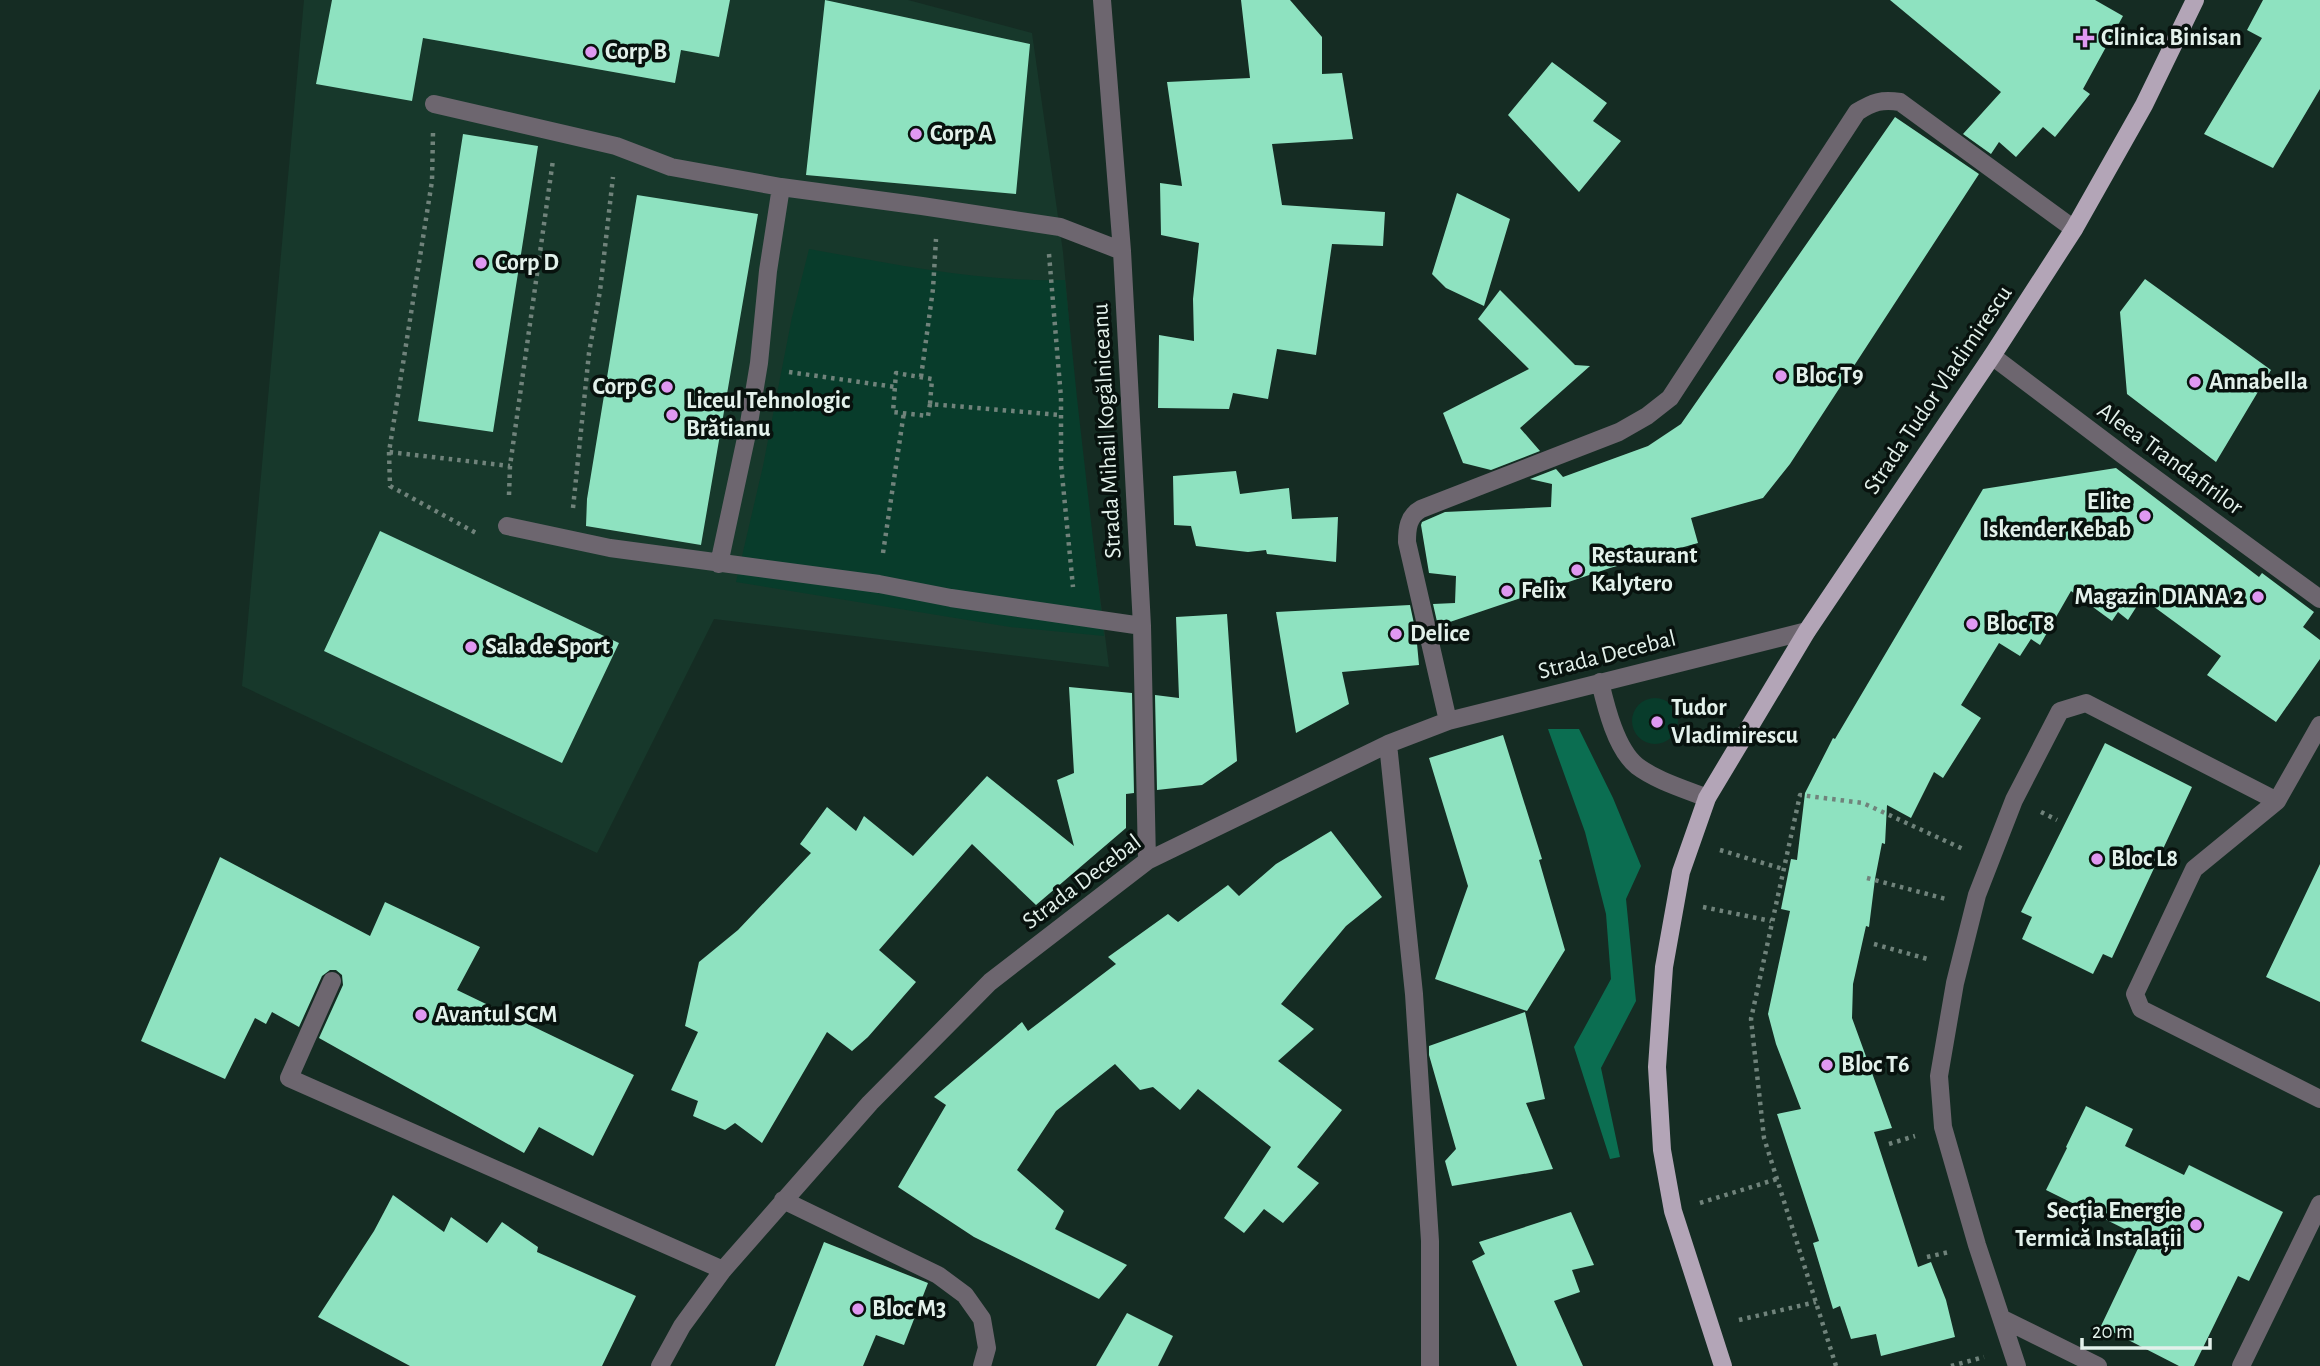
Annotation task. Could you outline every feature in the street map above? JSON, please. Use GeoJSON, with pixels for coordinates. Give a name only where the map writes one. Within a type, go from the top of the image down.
{"type":"FeatureCollection","features":[{"type":"Feature","properties":{"kind":"main road","name":"Strada Tudor Vladimirescu"},"geometry":{"type":"LineString","coordinates":[[1723,1366],[1673,1211],[1662,1150],[1657,1066],[1664,967],[1681,872],[1707,798],[1807,631],[2074,229],[2144,105],[2194,0]]}},
{"type":"Feature","properties":{"kind":"street","name":"Strada Mihail Kogălniceanu"},"geometry":{"type":"LineString","coordinates":[[1102,0],[1122,251],[1142,626],[1147,860]]}},
{"type":"Feature","properties":{"kind":"street"},"geometry":{"type":"LineString","coordinates":[[1448,721],[1407,542],[1408,527],[1416,511],[1619,432],[1647,416],[1670,398],[1857,111],[1882,99],[1899,102],[2074,229]]}},
{"type":"Feature","properties":{"kind":"street"},"geometry":{"type":"LineString","coordinates":[[434,104],[616,146],[671,167],[781,187],[1060,227],[1122,251]]}},
{"type":"Feature","properties":{"kind":"street"},"geometry":{"type":"LineString","coordinates":[[719,564],[759,363],[768,271],[781,187]]}},
{"type":"Feature","properties":{"kind":"street","name":"Aleea Trandafirilor"},"geometry":{"type":"LineString","coordinates":[[1992,356],[2320,599]]}},
{"type":"Feature","properties":{"kind":"street"},"geometry":{"type":"LineString","coordinates":[[507,526],[610,548],[879,584],[951,598],[1142,626]]}},
{"type":"Feature","properties":{"kind":"street","name":"Strada Decebal"},"geometry":{"type":"LineString","coordinates":[[660,1366],[682,1325],[723,1270],[870,1103],[990,982],[1147,860],[1388,744],[1448,721],[1807,631]]}},
{"type":"Feature","properties":{"kind":"street"},"geometry":{"type":"LineString","coordinates":[[1600,682],[1611,724],[1636,765],[1671,784],[1707,798]]}},
{"type":"Feature","properties":{"kind":"street"},"geometry":{"type":"LineString","coordinates":[[2017,1366],[1942,1127],[1939,1076],[1959,968],[1974,906],[2014,800],[2060,711],[2085,703],[2277,801]]}},
{"type":"Feature","properties":{"kind":"street"},"geometry":{"type":"LineString","coordinates":[[2320,725],[2277,801],[2194,869],[2135,994],[2141,1009],[2320,1099]]}},
{"type":"Feature","properties":{"kind":"street"},"geometry":{"type":"LineString","coordinates":[[1388,744],[1414,994],[1430,1241],[1430,1366]]}},
{"type":"Feature","properties":{"kind":"street"},"geometry":{"type":"LineString","coordinates":[[332,981],[289,1078],[723,1270]]}},
{"type":"Feature","properties":{"kind":"street"},"geometry":{"type":"LineString","coordinates":[[783,1200],[937,1275],[965,1295],[982,1319],[987,1348],[982,1366]]}},
{"type":"Feature","properties":{"kind":"street"},"geometry":{"type":"LineString","coordinates":[[2241,1366],[2318,1212]]}},
{"type":"Feature","properties":{"kind":"street"},"geometry":{"type":"LineString","coordinates":[[2003,1319],[2098,1366]]}},
{"type":"Feature","properties":{"kind":"path"},"geometry":{"type":"LineString","coordinates":[[434,104],[432,181],[389,452],[390,486],[480,535]]}},
{"type":"Feature","properties":{"kind":"path"},"geometry":{"type":"LineString","coordinates":[[507,526],[510,466],[557,132]]}},
{"type":"Feature","properties":{"kind":"path"},"geometry":{"type":"LineString","coordinates":[[570,539],[589,353],[600,291],[616,146]]}},
{"type":"Feature","properties":{"kind":"path"},"geometry":{"type":"LineString","coordinates":[[921,377],[933,289],[939,209]]}},
{"type":"Feature","properties":{"kind":"path"},"geometry":{"type":"LineString","coordinates":[[1048,225],[1061,398],[1061,464],[1077,617]]}},
{"type":"Feature","properties":{"kind":"path"},"geometry":{"type":"LineString","coordinates":[[759,363],[793,373],[895,387]]}},
{"type":"Feature","properties":{"kind":"path"},"geometry":{"type":"LineString","coordinates":[[896,373],[932,379],[928,416],[893,412],[895,387],[896,373]]}},
{"type":"Feature","properties":{"kind":"path"},"geometry":{"type":"LineString","coordinates":[[930,404],[1060,415]]}},
{"type":"Feature","properties":{"kind":"path"},"geometry":{"type":"LineString","coordinates":[[879,584],[904,412]]}},
{"type":"Feature","properties":{"kind":"path"},"geometry":{"type":"LineString","coordinates":[[389,452],[510,466]]}},
{"type":"Feature","properties":{"kind":"path"},"geometry":{"type":"LineString","coordinates":[[1836,1366],[1764,1138],[1751,1019],[1800,795],[1863,803],[1990,862]]}},
{"type":"Feature","properties":{"kind":"path"},"geometry":{"type":"LineString","coordinates":[[1692,842],[1783,869]]}},
{"type":"Feature","properties":{"kind":"path"},"geometry":{"type":"LineString","coordinates":[[1867,878],[1974,906]]}},
{"type":"Feature","properties":{"kind":"path"},"geometry":{"type":"LineString","coordinates":[[1675,901],[1771,920]]}},
{"type":"Feature","properties":{"kind":"path"},"geometry":{"type":"LineString","coordinates":[[1874,944],[1959,968]]}},
{"type":"Feature","properties":{"kind":"path"},"geometry":{"type":"LineString","coordinates":[[1673,1211],[1777,1180]]}},
{"type":"Feature","properties":{"kind":"path"},"geometry":{"type":"LineString","coordinates":[[1711,1327],[1816,1302]]}},
{"type":"Feature","properties":{"kind":"shaded area","name":"Liceul Tehnologic Brătianu"},"geometry":{"type":"Polygon","coordinates":[[[304,0],[908,0],[1032,33],[1063,252],[1079,432],[1109,667],[714,619],[597,853],[242,686],[304,0]]]}},
{"type":"Feature","properties":{"kind":"shaded area"},"geometry":{"type":"Polygon","coordinates":[[[809,249],[968,275],[1065,280],[1104,636],[1010,627],[736,582],[809,249]]]}},
{"type":"Feature","properties":{"kind":"shaded area"},"geometry":{"type":"Polygon","coordinates":[[[1655,698],[1671,705],[1678,721],[1671,737],[1655,744],[1639,737],[1632,721],[1639,705],[1655,698]]]}},
{"type":"Feature","properties":{"kind":"green space"},"geometry":{"type":"Polygon","coordinates":[[[1548,729],[1579,729],[1613,798],[1641,866],[1626,899],[1636,1001],[1601,1068],[1620,1157],[1610,1159],[1574,1047],[1611,979],[1606,914],[1585,832],[1548,729]]]}},
{"type":"Feature","properties":{"kind":"building","name":"Corp B"},"geometry":{"type":"Polygon","coordinates":[[[332,0],[730,0],[719,57],[681,50],[675,83],[423,38],[412,101],[316,84],[332,0]]]}},
{"type":"Feature","properties":{"kind":"building","name":"Corp A"},"geometry":{"type":"Polygon","coordinates":[[[825,0],[1030,44],[1016,194],[806,175],[825,0]]]}},
{"type":"Feature","properties":{"kind":"building"},"geometry":{"type":"Polygon","coordinates":[[[1241,0],[1290,0],[1322,37],[1322,74],[1342,73],[1353,139],[1272,144],[1282,205],[1385,212],[1383,246],[1332,244],[1316,355],[1277,349],[1268,399],[1233,393],[1229,409],[1158,408],[1159,335],[1194,341],[1193,299],[1199,243],[1161,235],[1160,183],[1182,186],[1167,82],[1250,78],[1241,0]]]}},
{"type":"Feature","properties":{"kind":"building"},"geometry":{"type":"Polygon","coordinates":[[[1890,0],[2095,0],[2123,16],[2083,89],[2090,94],[2055,137],[2043,127],[2016,157],[1999,142],[1991,154],[1963,134],[2001,92],[1890,0]]]}},
{"type":"Feature","properties":{"kind":"building"},"geometry":{"type":"Polygon","coordinates":[[[2263,0],[2320,0],[2320,89],[2273,168],[2204,134],[2262,38],[2247,30],[2263,0]]]}},
{"type":"Feature","properties":{"kind":"building"},"geometry":{"type":"Polygon","coordinates":[[[1552,62],[1607,103],[1593,121],[1621,141],[1579,192],[1508,115],[1552,62]]]}},
{"type":"Feature","properties":{"kind":"building","name":"Bloc T9"},"geometry":{"type":"Polygon","coordinates":[[[1895,117],[1979,174],[1790,464],[1763,498],[1691,518],[1698,543],[1610,568],[1438,626],[1433,604],[1455,603],[1456,576],[1429,573],[1422,522],[1445,512],[1551,507],[1552,484],[1530,479],[1556,469],[1563,477],[1648,446],[1681,424],[1895,117]]]}},
{"type":"Feature","properties":{"kind":"building","name":"Corp D"},"geometry":{"type":"Polygon","coordinates":[[[463,134],[538,146],[493,432],[418,421],[463,134]]]}},
{"type":"Feature","properties":{"kind":"building"},"geometry":{"type":"Polygon","coordinates":[[[1457,193],[1510,219],[1484,306],[1446,288],[1432,274],[1457,193]]]}},
{"type":"Feature","properties":{"kind":"building","name":"Corp C"},"geometry":{"type":"Polygon","coordinates":[[[637,195],[758,214],[701,545],[586,526],[587,499],[637,195]]]}},
{"type":"Feature","properties":{"kind":"building","name":"Annabella"},"geometry":{"type":"Polygon","coordinates":[[[2145,279],[2271,370],[2216,462],[2127,394],[2120,312],[2145,279]]]}},
{"type":"Feature","properties":{"kind":"building"},"geometry":{"type":"Polygon","coordinates":[[[1500,290],[1575,365],[1590,366],[1520,428],[1540,451],[1491,470],[1463,463],[1443,413],[1529,369],[1478,319],[1500,290]]]}},
{"type":"Feature","properties":{"kind":"building"},"geometry":{"type":"Polygon","coordinates":[[[2116,468],[2259,577],[2262,573],[2314,612],[2303,627],[2320,640],[2320,659],[2276,722],[2207,675],[2221,656],[2142,598],[2128,620],[2118,612],[2112,621],[2071,591],[2040,645],[2031,639],[2020,656],[1999,643],[1961,705],[1981,718],[1943,778],[1934,772],[1911,818],[1887,805],[1885,844],[1882,843],[1869,927],[1866,926],[1853,984],[1852,1018],[1892,1128],[1874,1132],[1918,1267],[1931,1262],[1946,1300],[1955,1337],[1881,1356],[1876,1334],[1851,1339],[1840,1306],[1833,1309],[1813,1243],[1819,1241],[1777,1114],[1801,1109],[1776,1044],[1768,1014],[1790,911],[1781,909],[1791,859],[1797,860],[1805,793],[1833,738],[1835,739],[1983,489],[2116,468]]]}},
{"type":"Feature","properties":{"kind":"building"},"geometry":{"type":"Polygon","coordinates":[[[1236,471],[1240,494],[1289,488],[1292,519],[1338,517],[1336,562],[1267,554],[1266,550],[1248,552],[1196,546],[1191,526],[1174,525],[1173,476],[1236,471]]]}},
{"type":"Feature","properties":{"kind":"building","name":"Sala de Sport"},"geometry":{"type":"Polygon","coordinates":[[[380,531],[619,643],[562,763],[324,651],[380,531]]]}},
{"type":"Feature","properties":{"kind":"building"},"geometry":{"type":"Polygon","coordinates":[[[1410,605],[1419,665],[1342,672],[1349,704],[1296,733],[1276,612],[1410,605]]]}},
{"type":"Feature","properties":{"kind":"building"},"geometry":{"type":"Polygon","coordinates":[[[1227,614],[1237,761],[1202,785],[1157,790],[1155,695],[1179,698],[1176,617],[1227,614]]]}},
{"type":"Feature","properties":{"kind":"building"},"geometry":{"type":"Polygon","coordinates":[[[1069,687],[1132,693],[1134,793],[1126,794],[1126,828],[1036,905],[972,844],[879,950],[916,982],[868,1037],[852,1051],[827,1032],[762,1143],[735,1123],[725,1130],[693,1116],[698,1101],[671,1090],[698,1032],[685,1026],[699,962],[738,930],[811,853],[800,844],[827,807],[856,831],[864,816],[913,856],[987,776],[1074,846],[1057,780],[1074,773],[1069,687]]]}},
{"type":"Feature","properties":{"kind":"building"},"geometry":{"type":"Polygon","coordinates":[[[1503,735],[1542,859],[1539,860],[1565,950],[1527,1011],[1435,979],[1468,886],[1429,758],[1503,735]]]}},
{"type":"Feature","properties":{"kind":"building","name":"Bloc L8"},"geometry":{"type":"Polygon","coordinates":[[[2105,743],[2192,787],[2112,958],[2103,954],[2093,974],[2022,939],[2032,917],[2021,912],[2105,743]]]}},
{"type":"Feature","properties":{"kind":"building"},"geometry":{"type":"Polygon","coordinates":[[[1331,831],[1382,897],[1346,926],[1281,1004],[1314,1029],[1278,1061],[1342,1110],[1297,1167],[1319,1183],[1283,1223],[1264,1209],[1244,1233],[1224,1218],[1271,1147],[1198,1089],[1180,1110],[1153,1087],[1140,1090],[1115,1064],[1056,1111],[1017,1170],[1064,1211],[1055,1229],[1127,1265],[1099,1299],[974,1237],[898,1187],[946,1105],[934,1097],[1022,1022],[1028,1031],[1116,964],[1108,957],[1168,914],[1178,922],[1228,885],[1239,896],[1276,864],[1331,831]]]}},
{"type":"Feature","properties":{"kind":"building"},"geometry":{"type":"Polygon","coordinates":[[[220,857],[370,936],[385,902],[480,947],[457,990],[634,1075],[593,1156],[539,1127],[524,1153],[319,1038],[343,985],[342,975],[336,970],[330,970],[322,976],[299,1027],[272,1012],[266,1024],[255,1018],[225,1079],[141,1041],[220,857]]]}},
{"type":"Feature","properties":{"kind":"building"},"geometry":{"type":"Polygon","coordinates":[[[2320,864],[2320,1002],[2266,977],[2320,864]]]}},
{"type":"Feature","properties":{"kind":"building"},"geometry":{"type":"Polygon","coordinates":[[[1525,1012],[1545,1099],[1526,1103],[1553,1169],[1452,1186],[1445,1161],[1456,1149],[1429,1055],[1429,1046],[1525,1012]]]}},
{"type":"Feature","properties":{"kind":"building","name":"Secția Energie Termică Instalații"},"geometry":{"type":"Polygon","coordinates":[[[2086,1106],[2133,1129],[2125,1146],[2184,1175],[2189,1165],[2283,1212],[2249,1281],[2238,1276],[2194,1366],[2179,1366],[2101,1326],[2143,1238],[2046,1190],[2086,1106]]]}},
{"type":"Feature","properties":{"kind":"building"},"geometry":{"type":"Polygon","coordinates":[[[393,1195],[444,1232],[451,1217],[487,1243],[502,1222],[538,1247],[537,1252],[636,1296],[602,1366],[410,1366],[318,1317],[374,1231],[393,1195]]]}},
{"type":"Feature","properties":{"kind":"building"},"geometry":{"type":"Polygon","coordinates":[[[1571,1212],[1594,1265],[1572,1270],[1580,1292],[1554,1301],[1583,1366],[1517,1366],[1472,1261],[1485,1254],[1479,1242],[1571,1212]]]}},
{"type":"Feature","properties":{"kind":"building","name":"Bloc M3"},"geometry":{"type":"Polygon","coordinates":[[[824,1242],[928,1283],[904,1345],[876,1335],[863,1366],[775,1366],[824,1242]]]}},
{"type":"Feature","properties":{"kind":"building"},"geometry":{"type":"Polygon","coordinates":[[[1127,1313],[1173,1336],[1158,1366],[1096,1366],[1127,1313]]]}},
{"type":"Feature","properties":{"kind":"place","name":"Clinica Binisan"},"geometry":{"type":"Point","coordinates":[2085,38]}},
{"type":"Feature","properties":{"kind":"place","name":"Corp B"},"geometry":{"type":"Point","coordinates":[591,52]}},
{"type":"Feature","properties":{"kind":"place","name":"Corp A"},"geometry":{"type":"Point","coordinates":[916,134]}},
{"type":"Feature","properties":{"kind":"place","name":"Corp D"},"geometry":{"type":"Point","coordinates":[481,263]}},
{"type":"Feature","properties":{"kind":"place","name":"Bloc T9"},"geometry":{"type":"Point","coordinates":[1781,376]}},
{"type":"Feature","properties":{"kind":"place","name":"Annabella"},"geometry":{"type":"Point","coordinates":[2195,382]}},
{"type":"Feature","properties":{"kind":"place","name":"Corp C"},"geometry":{"type":"Point","coordinates":[667,387]}},
{"type":"Feature","properties":{"kind":"place","name":"Liceul Tehnologic Brătianu"},"geometry":{"type":"Point","coordinates":[672,415]}},
{"type":"Feature","properties":{"kind":"place","name":"Elite Iskender Kebab"},"geometry":{"type":"Point","coordinates":[2145,516]}},
{"type":"Feature","properties":{"kind":"place","name":"Restaurant Kalytero"},"geometry":{"type":"Point","coordinates":[1577,570]}},
{"type":"Feature","properties":{"kind":"place","name":"Felix"},"geometry":{"type":"Point","coordinates":[1507,591]}},
{"type":"Feature","properties":{"kind":"place","name":"Magazin DIANA 2"},"geometry":{"type":"Point","coordinates":[2258,597]}},
{"type":"Feature","properties":{"kind":"place","name":"Bloc T8"},"geometry":{"type":"Point","coordinates":[1972,624]}},
{"type":"Feature","properties":{"kind":"place","name":"Delice"},"geometry":{"type":"Point","coordinates":[1396,634]}},
{"type":"Feature","properties":{"kind":"place","name":"Sala de Sport"},"geometry":{"type":"Point","coordinates":[471,647]}},
{"type":"Feature","properties":{"kind":"place","name":"Tudor Vladimirescu"},"geometry":{"type":"Point","coordinates":[1657,722]}},
{"type":"Feature","properties":{"kind":"place","name":"Bloc L8"},"geometry":{"type":"Point","coordinates":[2097,859]}},
{"type":"Feature","properties":{"kind":"place","name":"Avantul SCM"},"geometry":{"type":"Point","coordinates":[421,1015]}},
{"type":"Feature","properties":{"kind":"place","name":"Bloc T6"},"geometry":{"type":"Point","coordinates":[1827,1065]}},
{"type":"Feature","properties":{"kind":"place","name":"Secția Energie Termică Instalații"},"geometry":{"type":"Point","coordinates":[2196,1225]}},
{"type":"Feature","properties":{"kind":"place","name":"Bloc M3"},"geometry":{"type":"Point","coordinates":[858,1309]}}]}
